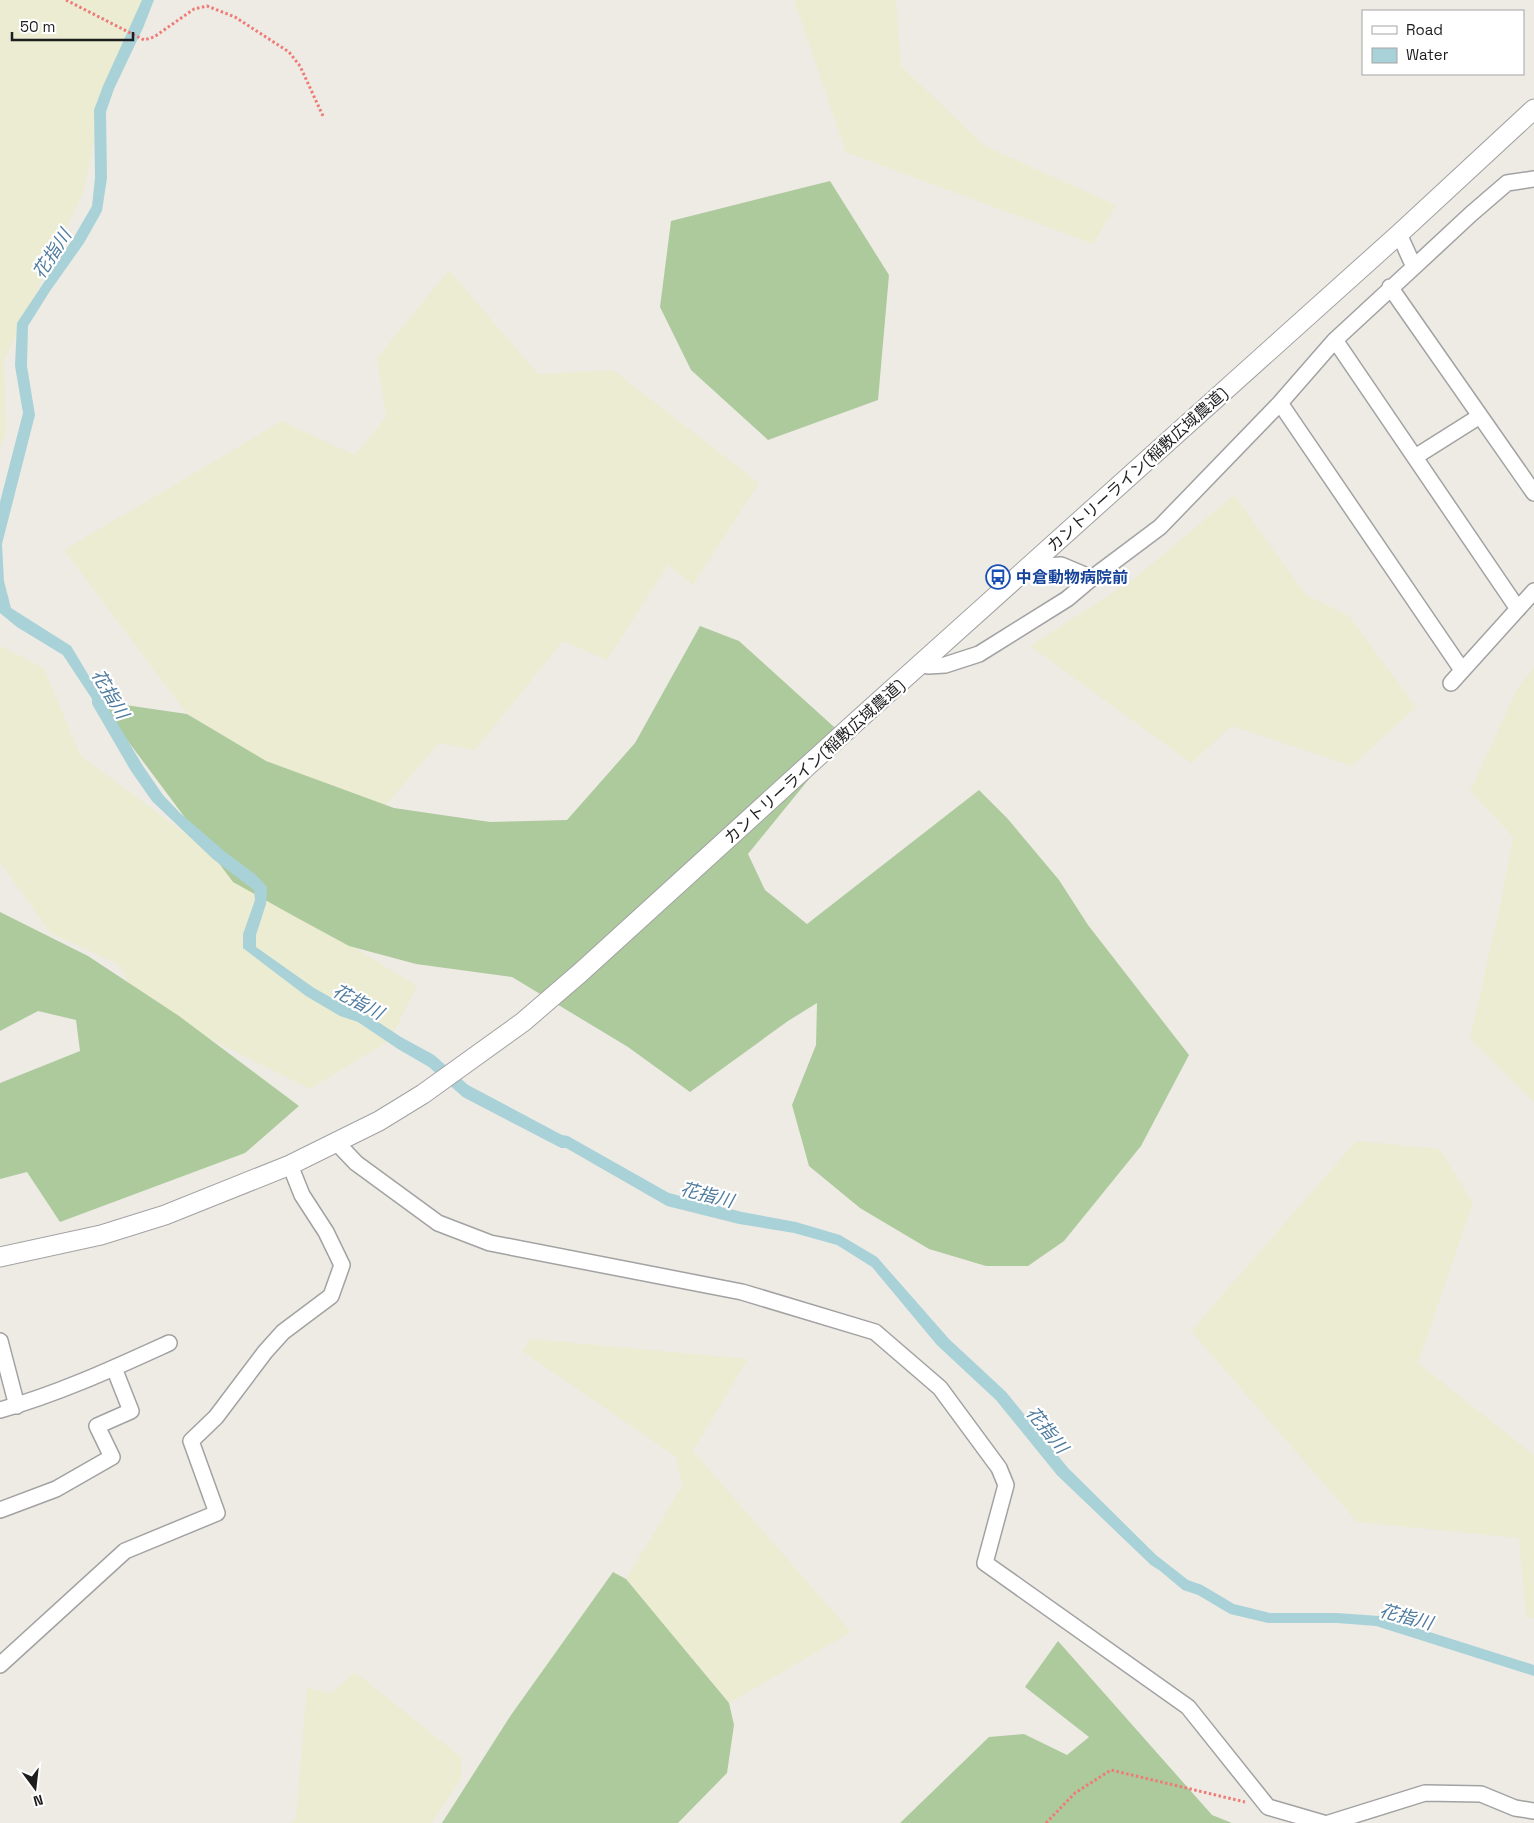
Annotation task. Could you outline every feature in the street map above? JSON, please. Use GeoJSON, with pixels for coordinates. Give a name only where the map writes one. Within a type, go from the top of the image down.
{"type":"FeatureCollection","features":[{"type":"Feature","properties":{"kind":"street","name":"カントリーライン(稲敷広域農道)"},"geometry":{"type":"LineString","coordinates":[[0,1257],[101,1235],[165,1215],[290,1165],[379,1121],[423,1094],[523,1022],[580,973],[1399,234],[1534,109]]}},
{"type":"Feature","properties":{"kind":"street"},"geometry":{"type":"LineString","coordinates":[[922,664],[928,666],[945,665],[979,654],[1067,599],[1092,578],[1160,528],[1280,403],[1335,340],[1390,287],[1507,184],[1534,179]]}},
{"type":"Feature","properties":{"kind":"street"},"geometry":{"type":"LineString","coordinates":[[1399,234],[1414,266]]}},
{"type":"Feature","properties":{"kind":"street"},"geometry":{"type":"LineString","coordinates":[[1390,287],[1534,493]]}},
{"type":"Feature","properties":{"kind":"street"},"geometry":{"type":"LineString","coordinates":[[1335,340],[1518,609]]}},
{"type":"Feature","properties":{"kind":"street"},"geometry":{"type":"LineString","coordinates":[[1280,403],[1462,670]]}},
{"type":"Feature","properties":{"kind":"street"},"geometry":{"type":"LineString","coordinates":[[1415,457],[1480,416]]}},
{"type":"Feature","properties":{"kind":"street"},"geometry":{"type":"LineString","coordinates":[[1028,567],[1061,565],[1092,578]]}},
{"type":"Feature","properties":{"kind":"street"},"geometry":{"type":"LineString","coordinates":[[1451,683],[1534,591]]}},
{"type":"Feature","properties":{"kind":"street"},"geometry":{"type":"LineString","coordinates":[[337,1143],[356,1163],[438,1223],[490,1243],[742,1292],[875,1332],[940,1388],[999,1468],[1006,1485],[986,1563],[1188,1707],[1268,1807],[1323,1823]]}},
{"type":"Feature","properties":{"kind":"street"},"geometry":{"type":"LineString","coordinates":[[0,1665],[126,1551],[218,1513],[191,1441],[216,1417],[265,1352],[283,1332],[331,1296],[342,1265],[326,1232],[302,1195],[290,1165]]}},
{"type":"Feature","properties":{"kind":"street"},"geometry":{"type":"LineString","coordinates":[[0,1341],[4,1371],[17,1406]]}},
{"type":"Feature","properties":{"kind":"street"},"geometry":{"type":"LineString","coordinates":[[0,1410],[42,1398],[169,1343]]}},
{"type":"Feature","properties":{"kind":"street"},"geometry":{"type":"LineString","coordinates":[[0,1510],[56,1490],[112,1457],[97,1426],[131,1411],[114,1368]]}},
{"type":"Feature","properties":{"kind":"street"},"geometry":{"type":"LineString","coordinates":[[1329,1823],[1425,1793],[1480,1794],[1515,1808],[1534,1812]]}},
{"type":"Feature","properties":{"kind":"path"},"geometry":{"type":"LineString","coordinates":[[66,0],[144,40],[154,37],[194,9],[207,6],[234,17],[289,52],[300,66],[323,116]]}},
{"type":"Feature","properties":{"kind":"path"},"geometry":{"type":"LineString","coordinates":[[1046,1823],[1075,1793],[1112,1770],[1213,1796],[1268,1807]]}},
{"type":"Feature","properties":{"kind":"green space"},"geometry":{"type":"Polygon","coordinates":[[[0,0],[150,0],[108,75],[84,191],[4,361],[6,432],[0,449],[0,0]]]}},
{"type":"Feature","properties":{"kind":"green space"},"geometry":{"type":"Polygon","coordinates":[[[794,0],[896,0],[901,66],[985,146],[1116,205],[1093,244],[846,152],[794,0]]]}},
{"type":"Feature","properties":{"kind":"green space"},"geometry":{"type":"Polygon","coordinates":[[[830,181],[889,275],[878,400],[768,440],[691,370],[660,307],[671,221],[830,181]]]}},
{"type":"Feature","properties":{"kind":"green space"},"geometry":{"type":"Polygon","coordinates":[[[449,270],[538,374],[613,370],[759,483],[693,585],[668,565],[607,660],[563,641],[475,750],[439,743],[368,826],[187,714],[64,550],[282,421],[355,455],[386,417],[377,358],[449,270]]]}},
{"type":"Feature","properties":{"kind":"green space"},"geometry":{"type":"Polygon","coordinates":[[[1234,495],[1306,595],[1349,616],[1416,707],[1352,766],[1232,726],[1191,763],[1030,646],[1134,579],[1234,495]]]}},
{"type":"Feature","properties":{"kind":"green space"},"geometry":{"type":"Polygon","coordinates":[[[700,626],[739,641],[844,736],[748,854],[765,890],[807,924],[979,790],[1007,818],[1059,880],[1088,925],[1189,1055],[1141,1146],[1064,1241],[1028,1266],[986,1266],[929,1249],[860,1208],[809,1166],[792,1105],[816,1045],[817,1003],[788,1021],[690,1092],[628,1047],[512,977],[416,964],[349,946],[233,882],[98,701],[187,714],[266,761],[394,808],[490,822],[567,820],[635,743],[700,626]]]}},
{"type":"Feature","properties":{"kind":"green space"},"geometry":{"type":"Polygon","coordinates":[[[0,646],[44,668],[80,755],[268,895],[417,986],[390,1040],[310,1089],[140,1004],[118,964],[50,933],[0,862],[0,646]]]}},
{"type":"Feature","properties":{"kind":"green space"},"geometry":{"type":"Polygon","coordinates":[[[1534,667],[1534,1102],[1470,1039],[1501,901],[1513,837],[1470,791],[1517,689],[1534,667]]]}},
{"type":"Feature","properties":{"kind":"green space"},"geometry":{"type":"Polygon","coordinates":[[[0,912],[88,956],[179,1016],[299,1106],[245,1153],[60,1222],[27,1172],[0,1179],[0,1083],[80,1051],[76,1020],[38,1011],[0,1031],[0,912]]]}},
{"type":"Feature","properties":{"kind":"green space"},"geometry":{"type":"Polygon","coordinates":[[[1356,1141],[1440,1149],[1473,1203],[1418,1363],[1534,1455],[1534,1619],[1526,1617],[1519,1538],[1357,1522],[1191,1331],[1356,1141]]]}},
{"type":"Feature","properties":{"kind":"green space"},"geometry":{"type":"Polygon","coordinates":[[[531,1339],[748,1359],[693,1451],[851,1632],[729,1703],[626,1579],[682,1486],[676,1457],[522,1351],[531,1339]]]}},
{"type":"Feature","properties":{"kind":"green space"},"geometry":{"type":"Polygon","coordinates":[[[613,1572],[626,1579],[729,1703],[734,1725],[727,1773],[678,1823],[442,1823],[511,1715],[613,1572]]]}},
{"type":"Feature","properties":{"kind":"green space"},"geometry":{"type":"Polygon","coordinates":[[[1058,1641],[1212,1815],[1232,1823],[900,1823],[989,1737],[1024,1734],[1067,1755],[1089,1737],[1025,1687],[1058,1641]]]}},
{"type":"Feature","properties":{"kind":"green space"},"geometry":{"type":"Polygon","coordinates":[[[355,1672],[461,1757],[461,1778],[432,1823],[291,1823],[296,1817],[307,1688],[332,1693],[355,1672]]]}},
{"type":"Feature","properties":{"kind":"water","name":"花指川"},"geometry":{"type":"Polygon","coordinates":[[[142,0],[154,0],[114,89],[106,112],[107,178],[102,211],[84,243],[28,326],[27,366],[35,415],[2,544],[4,581],[11,608],[71,646],[143,766],[163,795],[180,813],[224,851],[256,875],[267,887],[266,904],[256,935],[256,947],[314,988],[346,1006],[363,1012],[401,1037],[434,1055],[468,1085],[562,1135],[568,1136],[669,1193],[742,1212],[796,1222],[840,1235],[877,1257],[949,1339],[1006,1392],[1068,1468],[1156,1555],[1188,1580],[1202,1585],[1234,1604],[1270,1613],[1337,1613],[1379,1616],[1534,1665],[1534,1676],[1376,1626],[1337,1623],[1268,1623],[1230,1614],[1198,1595],[1183,1590],[1151,1565],[1057,1475],[996,1400],[937,1345],[872,1267],[837,1245],[794,1233],[739,1224],[667,1206],[566,1148],[561,1148],[463,1097],[429,1067],[358,1022],[340,1016],[306,996],[243,948],[243,934],[255,900],[254,890],[213,859],[152,801],[131,771],[92,704],[92,699],[63,655],[17,627],[0,613],[0,502],[23,413],[15,366],[17,323],[74,237],[92,206],[95,178],[94,110],[142,0]]]}},
{"type":"Feature","properties":{"kind":"place","name":"中倉動物病院前"},"geometry":{"type":"Point","coordinates":[998,577]}}]}
